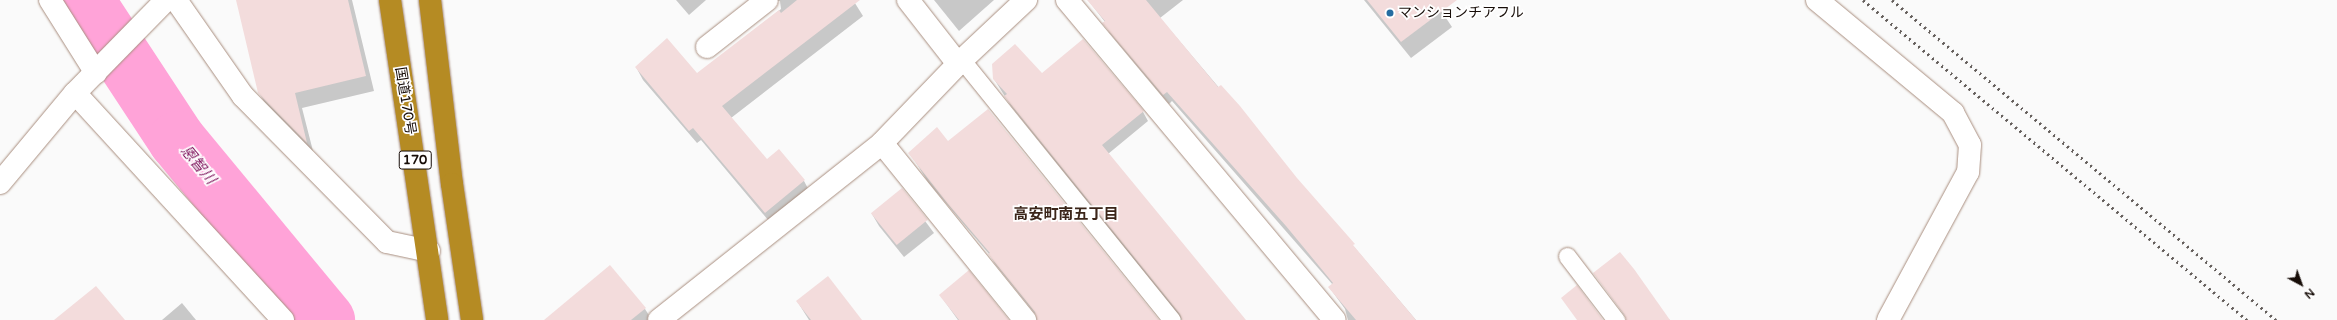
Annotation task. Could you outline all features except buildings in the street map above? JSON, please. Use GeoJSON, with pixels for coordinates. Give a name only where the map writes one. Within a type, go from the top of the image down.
{"type":"FeatureCollection","features":[{"type":"Feature","properties":{"kind":"highway","name":"国道170号"},"geometry":{"type":"LineString","coordinates":[[390,0],[429,251],[437,320]]}},
{"type":"Feature","properties":{"kind":"highway","name":"170"},"geometry":{"type":"LineString","coordinates":[[430,0],[452,184],[472,320]]}},
{"type":"Feature","properties":{"kind":"street"},"geometry":{"type":"LineString","coordinates":[[50,0],[99,70]]}},
{"type":"Feature","properties":{"kind":"street"},"geometry":{"type":"LineString","coordinates":[[0,183],[75,93],[166,0]]}},
{"type":"Feature","properties":{"kind":"street"},"geometry":{"type":"LineString","coordinates":[[176,0],[243,96],[387,242],[429,251]]}},
{"type":"Feature","properties":{"kind":"street"},"geometry":{"type":"LineString","coordinates":[[707,47],[767,0]]}},
{"type":"Feature","properties":{"kind":"street"},"geometry":{"type":"LineString","coordinates":[[908,0],[960,62]]}},
{"type":"Feature","properties":{"kind":"street"},"geometry":{"type":"LineString","coordinates":[[671,316],[882,143],[960,62],[1026,0]]}},
{"type":"Feature","properties":{"kind":"street"},"geometry":{"type":"LineString","coordinates":[[1067,0],[1335,320]]}},
{"type":"Feature","properties":{"kind":"street"},"geometry":{"type":"LineString","coordinates":[[1817,0],[1953,113],[1970,145],[1968,172],[1888,320]]}},
{"type":"Feature","properties":{"kind":"street"},"geometry":{"type":"LineString","coordinates":[[75,93],[283,320]]}},
{"type":"Feature","properties":{"kind":"street"},"geometry":{"type":"LineString","coordinates":[[882,143],[1025,320]]}},
{"type":"Feature","properties":{"kind":"lane"},"geometry":{"type":"LineString","coordinates":[[960,62],[1172,320]]}},
{"type":"Feature","properties":{"kind":"lane"},"geometry":{"type":"LineString","coordinates":[[1567,256],[1616,320]]}},
{"type":"Feature","properties":{"kind":"waterway","name":"恩智川"},"geometry":{"type":"LineString","coordinates":[[85,0],[177,140],[326,320]]}},
{"type":"Feature","properties":{"kind":"railway"},"geometry":{"type":"LineString","coordinates":[[1863,0],[2247,320]]}},
{"type":"Feature","properties":{"kind":"railway"},"geometry":{"type":"LineString","coordinates":[[1892,0],[2276,320]]}},
{"type":"Feature","properties":{"kind":"place","name":"マンションチアフル"},"geometry":{"type":"Point","coordinates":[1390,13]}},
{"type":"Feature","properties":{"kind":"district","name":"高安町南五丁目"},"geometry":{"type":"Point","coordinates":[1066,215]}}]}
